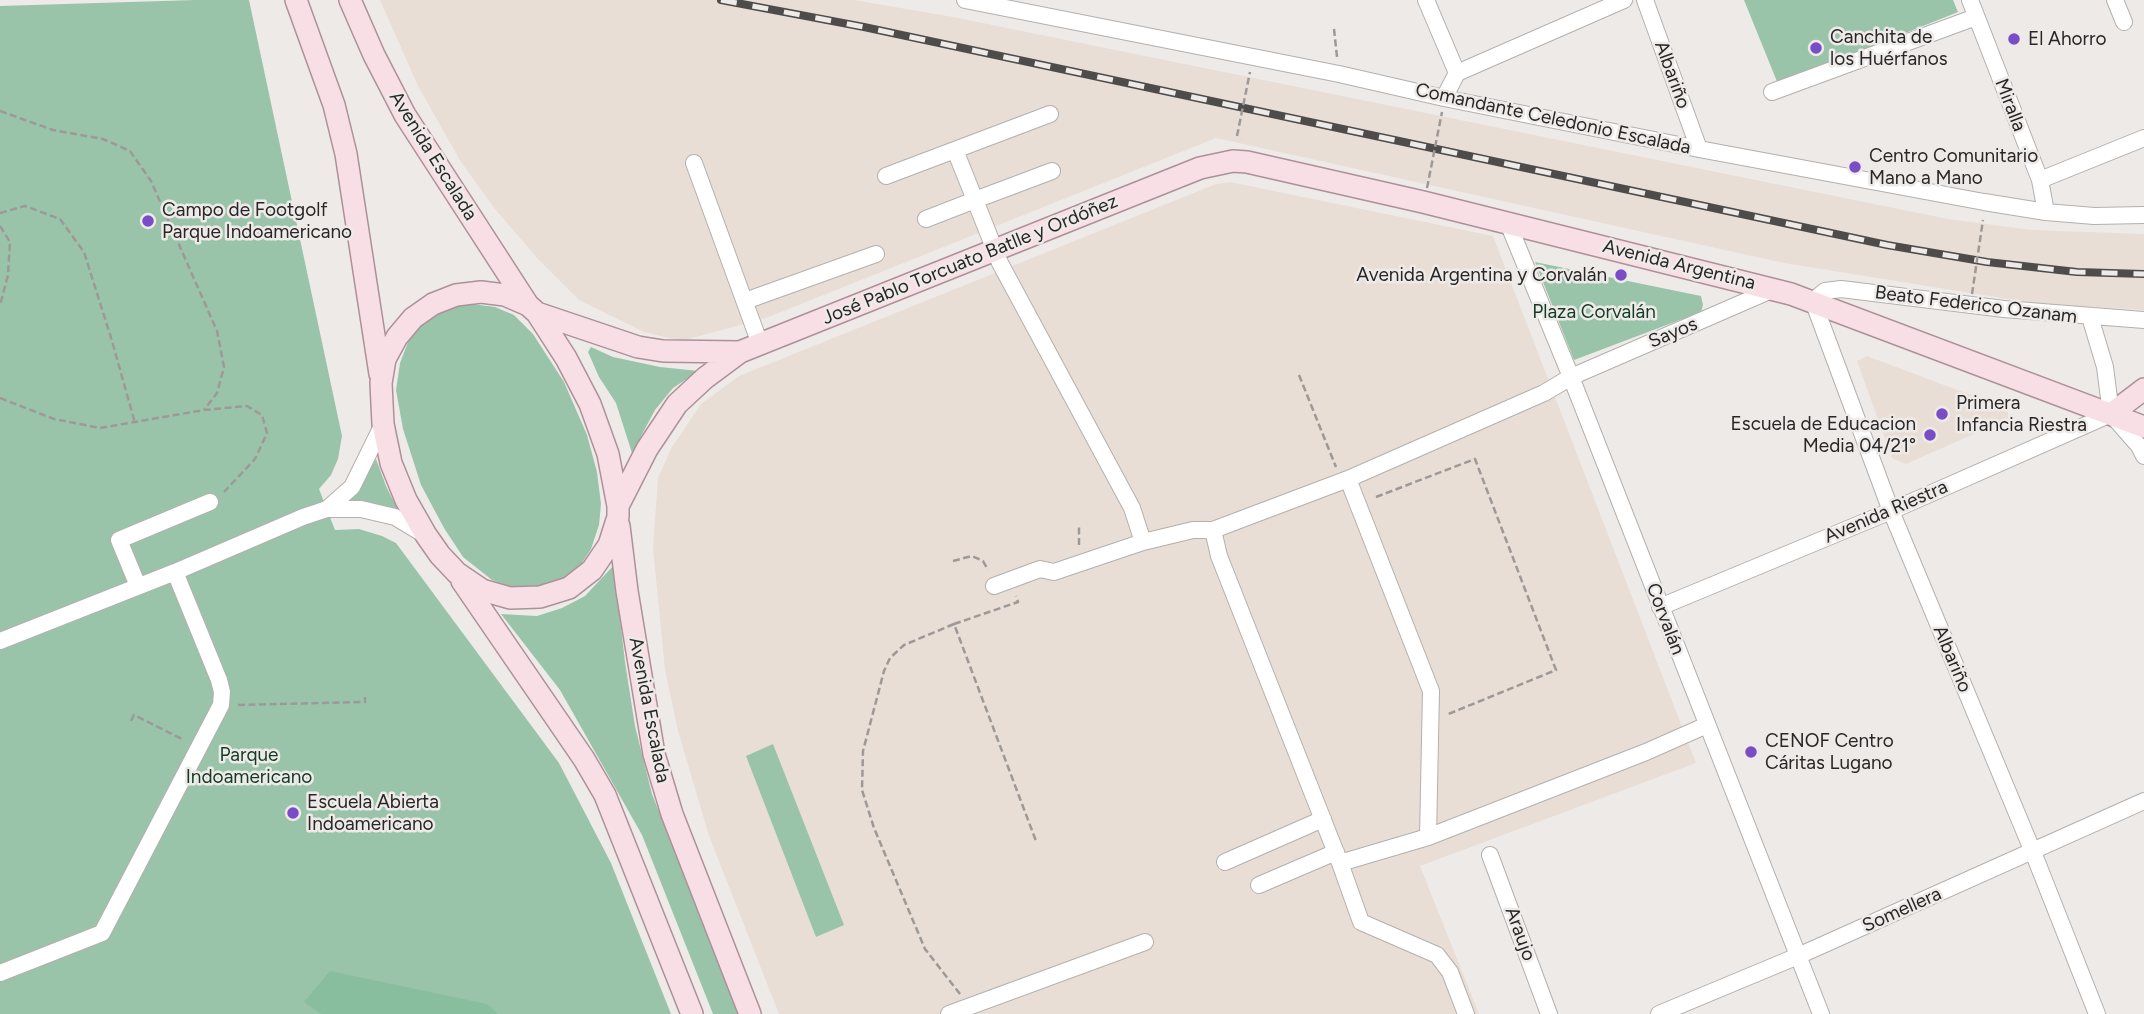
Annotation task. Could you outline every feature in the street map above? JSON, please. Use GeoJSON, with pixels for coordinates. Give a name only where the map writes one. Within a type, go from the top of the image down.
{"type":"FeatureCollection","features":[{"type":"Feature","properties":{"kind":"main road"},"geometry":{"type":"LineString","coordinates":[[296,0],[334,105],[346,154],[381,383],[383,424],[391,463],[426,535],[457,573],[584,759],[605,795],[692,1014]]}},
{"type":"Feature","properties":{"kind":"main road","name":"Avenida Escalada"},"geometry":{"type":"LineString","coordinates":[[350,0],[405,115],[566,358],[590,404],[608,454],[654,754],[672,814],[750,1014]]}},
{"type":"Feature","properties":{"kind":"main road","name":"Avenida Argentina"},"geometry":{"type":"LineString","coordinates":[[1200,168],[1219,162],[1247,162],[1774,289],[2144,427]]}},
{"type":"Feature","properties":{"kind":"main road","name":"José Pablo Torcuato Batlle y Ordóñez"},"geometry":{"type":"LineString","coordinates":[[457,573],[482,590],[510,598],[540,597],[569,588],[592,570],[609,545],[618,511],[647,449],[677,404],[705,378],[750,348],[992,244],[1053,226],[1200,168]]}},
{"type":"Feature","properties":{"kind":"main road","name":"José Pablo Torcuato Batlle y Ordóñez"},"geometry":{"type":"LineString","coordinates":[[381,383],[385,359],[397,337],[413,318],[433,304],[456,295],[481,292],[505,295],[533,309],[638,346],[663,351],[750,348]]}},
{"type":"Feature","properties":{"kind":"main road","name":"Avenida Riestra"},"geometry":{"type":"LineString","coordinates":[[2111,414],[2144,389]]}},
{"type":"Feature","properties":{"kind":"main road","name":"Avenida Riestra"},"geometry":{"type":"LineString","coordinates":[[2111,414],[2144,408]]}},
{"type":"Feature","properties":{"kind":"street","name":"Comandante Celedonio Escalada"},"geometry":{"type":"LineString","coordinates":[[965,0],[1339,74],[1443,105],[2046,212],[2094,216],[2144,215]]}},
{"type":"Feature","properties":{"kind":"street"},"geometry":{"type":"LineString","coordinates":[[1426,0],[1457,73]]}},
{"type":"Feature","properties":{"kind":"street"},"geometry":{"type":"LineString","coordinates":[[1443,105],[1457,73],[1624,0]]}},
{"type":"Feature","properties":{"kind":"street","name":"Albariño"},"geometry":{"type":"LineString","coordinates":[[1645,0],[1699,149]]}},
{"type":"Feature","properties":{"kind":"street","name":"Miralla"},"geometry":{"type":"LineString","coordinates":[[1970,0],[2040,180],[2046,212]]}},
{"type":"Feature","properties":{"kind":"street"},"geometry":{"type":"LineString","coordinates":[[2115,0],[2124,22]]}},
{"type":"Feature","properties":{"kind":"street"},"geometry":{"type":"LineString","coordinates":[[1772,92],[1976,17]]}},
{"type":"Feature","properties":{"kind":"street"},"geometry":{"type":"LineString","coordinates":[[886,176],[1050,114]]}},
{"type":"Feature","properties":{"kind":"street"},"geometry":{"type":"LineString","coordinates":[[2040,180],[2144,138]]}},
{"type":"Feature","properties":{"kind":"street"},"geometry":{"type":"LineString","coordinates":[[956,150],[992,244],[1132,508],[1143,542]]}},
{"type":"Feature","properties":{"kind":"street"},"geometry":{"type":"LineString","coordinates":[[694,163],[745,301],[750,348]]}},
{"type":"Feature","properties":{"kind":"street"},"geometry":{"type":"LineString","coordinates":[[926,219],[1052,171]]}},
{"type":"Feature","properties":{"kind":"street","name":"Corvalán"},"geometry":{"type":"LineString","coordinates":[[1508,223],[1821,1014]]}},
{"type":"Feature","properties":{"kind":"street"},"geometry":{"type":"LineString","coordinates":[[745,301],[876,254]]}},
{"type":"Feature","properties":{"kind":"street","name":"Sayos"},"geometry":{"type":"LineString","coordinates":[[1002,583],[1040,569],[1054,572],[1143,542],[1193,530],[1213,530],[1348,479],[1544,393],[1571,377],[1774,289]]}},
{"type":"Feature","properties":{"kind":"street","name":"Beato Federico Ozanam"},"geometry":{"type":"LineString","coordinates":[[1813,302],[1825,291],[1841,289],[1993,308],[2144,320]]}},
{"type":"Feature","properties":{"kind":"street","name":"Albariño"},"geometry":{"type":"LineString","coordinates":[[1813,302],[1891,511],[2033,852],[2097,1014]]}},
{"type":"Feature","properties":{"kind":"street"},"geometry":{"type":"LineString","coordinates":[[2090,317],[2105,367],[2111,414],[2139,446],[2144,456]]}},
{"type":"Feature","properties":{"kind":"street","name":"Avenida Riestra"},"geometry":{"type":"LineString","coordinates":[[1660,607],[1891,511],[2111,414]]}},
{"type":"Feature","properties":{"kind":"street"},"geometry":{"type":"LineString","coordinates":[[327,509],[352,487],[383,424]]}},
{"type":"Feature","properties":{"kind":"street"},"geometry":{"type":"LineString","coordinates":[[1348,479],[1431,691],[1428,837]]}},
{"type":"Feature","properties":{"kind":"street"},"geometry":{"type":"LineString","coordinates":[[138,586],[119,540],[210,502]]}},
{"type":"Feature","properties":{"kind":"street"},"geometry":{"type":"LineString","coordinates":[[0,641],[327,509],[361,509],[395,517],[426,535]]}},
{"type":"Feature","properties":{"kind":"street"},"geometry":{"type":"LineString","coordinates":[[1213,530],[1219,556],[1361,922],[1437,955],[1450,972],[1466,1014]]}},
{"type":"Feature","properties":{"kind":"street"},"geometry":{"type":"LineString","coordinates":[[0,973],[102,933],[221,705],[219,680],[174,572]]}},
{"type":"Feature","properties":{"kind":"street"},"geometry":{"type":"LineString","coordinates":[[1259,885],[1338,857],[1428,837],[1707,726]]}},
{"type":"Feature","properties":{"kind":"street","name":"Somellera"},"geometry":{"type":"LineString","coordinates":[[1658,1014],[1798,956],[2144,800]]}},
{"type":"Feature","properties":{"kind":"street"},"geometry":{"type":"LineString","coordinates":[[1225,862],[1323,819]]}},
{"type":"Feature","properties":{"kind":"street","name":"Araujo"},"geometry":{"type":"LineString","coordinates":[[1490,855],[1549,1014]]}},
{"type":"Feature","properties":{"kind":"street"},"geometry":{"type":"LineString","coordinates":[[949,1014],[1145,942]]}},
{"type":"Feature","properties":{"kind":"path"},"geometry":{"type":"LineString","coordinates":[[1334,29],[1339,74]]}},
{"type":"Feature","properties":{"kind":"path"},"geometry":{"type":"LineString","coordinates":[[1237,136],[1250,72]]}},
{"type":"Feature","properties":{"kind":"path"},"geometry":{"type":"LineString","coordinates":[[1427,188],[1443,105]]}},
{"type":"Feature","properties":{"kind":"path"},"geometry":{"type":"LineString","coordinates":[[0,111],[53,130],[103,139],[130,151],[151,181],[217,331],[224,367],[217,393],[204,410]]}},
{"type":"Feature","properties":{"kind":"path"},"geometry":{"type":"LineString","coordinates":[[0,213],[25,206],[60,219],[84,252],[135,423]]}},
{"type":"Feature","properties":{"kind":"path"},"geometry":{"type":"LineString","coordinates":[[1972,294],[1983,220]]}},
{"type":"Feature","properties":{"kind":"path"},"geometry":{"type":"LineString","coordinates":[[0,226],[10,242],[8,275],[0,305]]}},
{"type":"Feature","properties":{"kind":"path"},"geometry":{"type":"LineString","coordinates":[[1299,375],[1336,469],[1348,479]]}},
{"type":"Feature","properties":{"kind":"path"},"geometry":{"type":"LineString","coordinates":[[0,398],[54,419],[100,428],[204,410],[247,406],[262,415],[267,433],[255,459],[228,489],[210,502]]}},
{"type":"Feature","properties":{"kind":"path"},"geometry":{"type":"LineString","coordinates":[[1376,497],[1475,459],[1556,670],[1430,721]]}},
{"type":"Feature","properties":{"kind":"path"},"geometry":{"type":"LineString","coordinates":[[1079,525],[1082,562]]}},
{"type":"Feature","properties":{"kind":"path"},"geometry":{"type":"LineString","coordinates":[[953,561],[972,556],[983,561],[990,573],[1018,602],[904,645],[890,658],[884,671],[863,751],[862,790],[874,828],[925,949],[970,1006]]}},
{"type":"Feature","properties":{"kind":"path"},"geometry":{"type":"LineString","coordinates":[[954,624],[1036,841]]}},
{"type":"Feature","properties":{"kind":"path"},"geometry":{"type":"LineString","coordinates":[[221,705],[365,702],[366,697]]}},
{"type":"Feature","properties":{"kind":"path"},"geometry":{"type":"LineString","coordinates":[[131,721],[134,715],[199,747]]}},
{"type":"Feature","properties":{"kind":"shaded area"},"geometry":{"type":"Polygon","coordinates":[[[380,0],[854,0],[953,17],[1948,219],[2032,230],[2144,234],[2144,310],[2039,304],[1784,263],[1216,138],[766,318],[681,341],[644,332],[579,300],[538,259],[495,209],[461,162],[418,86],[380,0]]]}},
{"type":"Feature","properties":{"kind":"shaded area"},"geometry":{"type":"Polygon","coordinates":[[[1230,182],[1493,236],[1696,763],[1420,866],[1479,1014],[779,1014],[709,836],[678,731],[665,670],[653,548],[658,478],[672,447],[701,404],[739,376],[1216,184],[1230,182]]]}},
{"type":"Feature","properties":{"kind":"shaded area","name":"Primera Infancia Riestra"},"geometry":{"type":"Polygon","coordinates":[[[1867,356],[2008,409],[2008,419],[1906,464],[1892,458],[1857,361],[1867,356]]]}},
{"type":"Feature","properties":{"kind":"green space","name":"Parque Indoamericano"},"geometry":{"type":"Polygon","coordinates":[[[249,0],[342,436],[338,459],[331,475],[319,489],[335,530],[359,529],[396,543],[559,763],[611,863],[671,1014],[0,1014],[0,6],[249,0]]]}},
{"type":"Feature","properties":{"kind":"green space","name":"Canchita de los Huérfanos"},"geometry":{"type":"Polygon","coordinates":[[[1744,0],[1953,0],[1958,12],[1778,84],[1744,0]]]}},
{"type":"Feature","properties":{"kind":"green space","name":"Plaza Corvalán"},"geometry":{"type":"Polygon","coordinates":[[[1535,262],[1701,296],[1703,305],[1701,312],[1574,360],[1535,262]]]}},
{"type":"Feature","properties":{"kind":"green space"},"geometry":{"type":"Polygon","coordinates":[[[455,305],[495,307],[514,315],[533,334],[564,382],[587,435],[597,472],[601,504],[599,525],[591,549],[580,566],[562,582],[530,590],[492,580],[463,557],[421,485],[403,429],[396,390],[400,363],[410,337],[423,322],[455,305]]]}},
{"type":"Feature","properties":{"kind":"green space"},"geometry":{"type":"Polygon","coordinates":[[[591,347],[613,357],[660,367],[699,371],[673,388],[655,410],[632,453],[616,403],[599,377],[588,352],[591,347]]]}},
{"type":"Feature","properties":{"kind":"green space"},"geometry":{"type":"Polygon","coordinates":[[[376,459],[400,514],[341,504],[364,480],[376,459]]]}},
{"type":"Feature","properties":{"kind":"green space"},"geometry":{"type":"Polygon","coordinates":[[[614,565],[635,726],[652,794],[738,1014],[713,1014],[642,835],[560,690],[501,614],[537,616],[562,608],[585,596],[614,565]]]}},
{"type":"Feature","properties":{"kind":"green space"},"geometry":{"type":"Polygon","coordinates":[[[773,744],[844,925],[816,937],[746,756],[773,744]]]}},
{"type":"Feature","properties":{"kind":"green space"},"geometry":{"type":"Polygon","coordinates":[[[330,971],[487,1004],[498,1014],[321,1014],[304,1002],[330,971]]]}},
{"type":"Feature","properties":{"kind":"railway"},"geometry":{"type":"LineString","coordinates":[[721,0],[864,27],[1887,245],[1987,262],[2077,272],[2144,274]]}},
{"type":"Feature","properties":{"kind":"place","name":"El Ahorro"},"geometry":{"type":"Point","coordinates":[2014,39]}},
{"type":"Feature","properties":{"kind":"place","name":"Canchita de los Huérfanos"},"geometry":{"type":"Point","coordinates":[1816,48]}},
{"type":"Feature","properties":{"kind":"place","name":"Centro Comunitario Mano a Mano"},"geometry":{"type":"Point","coordinates":[1855,167]}},
{"type":"Feature","properties":{"kind":"place","name":"Campo de Footgolf Parque Indoamericano"},"geometry":{"type":"Point","coordinates":[148,221]}},
{"type":"Feature","properties":{"kind":"place","name":"Avenida Argentina y Corvalán"},"geometry":{"type":"Point","coordinates":[1621,275]}},
{"type":"Feature","properties":{"kind":"place","name":"Primera Infancia Riestra"},"geometry":{"type":"Point","coordinates":[1942,414]}},
{"type":"Feature","properties":{"kind":"place","name":"Escuela de Educacion Media 04/21°"},"geometry":{"type":"Point","coordinates":[1930,435]}},
{"type":"Feature","properties":{"kind":"place","name":"CENOF Centro Cáritas Lugano"},"geometry":{"type":"Point","coordinates":[1751,752]}},
{"type":"Feature","properties":{"kind":"place","name":"Escuela Abierta Indoamericano"},"geometry":{"type":"Point","coordinates":[293,813]}}]}
